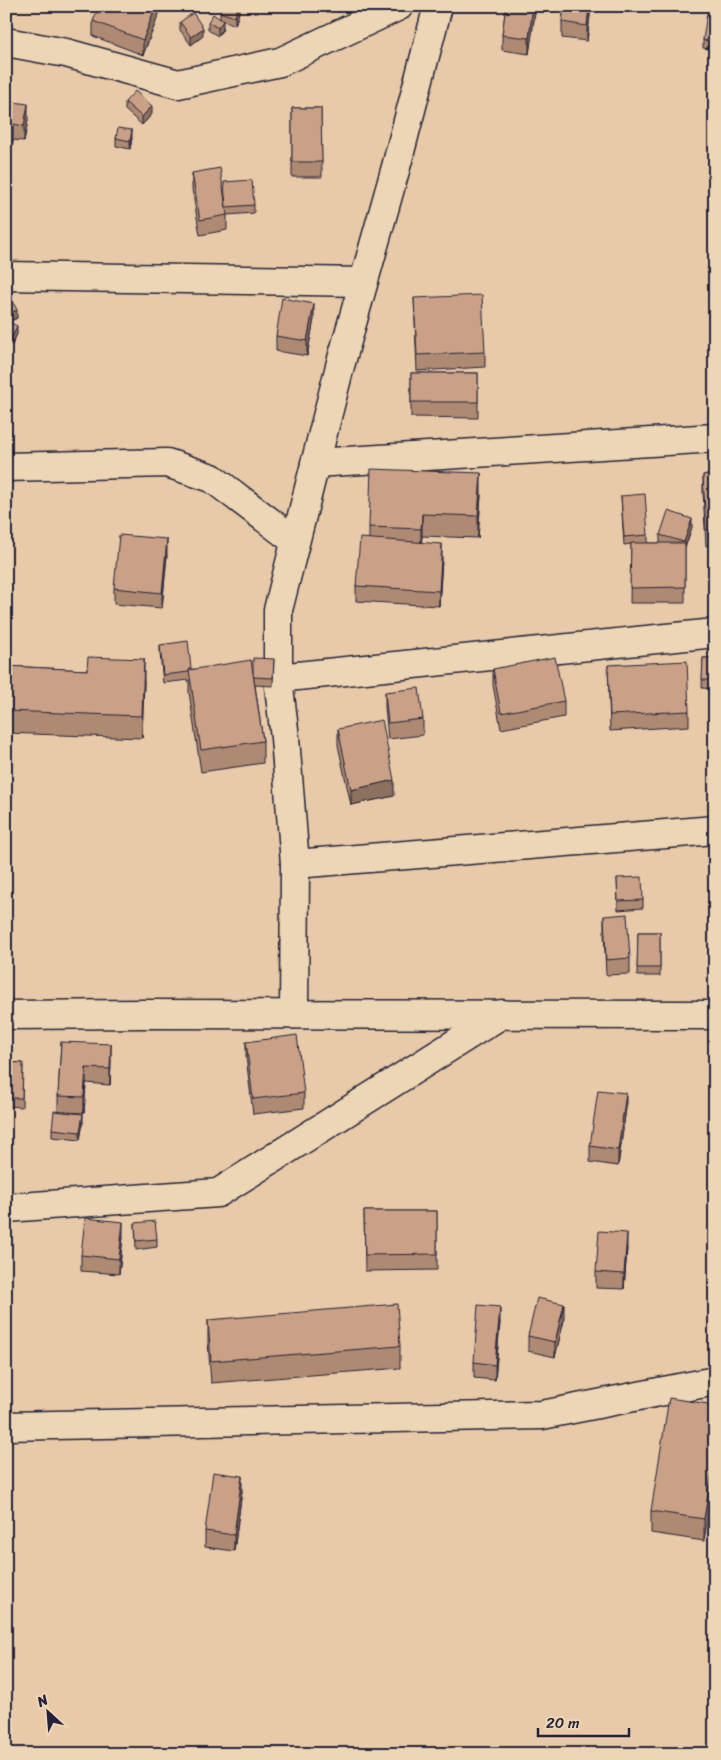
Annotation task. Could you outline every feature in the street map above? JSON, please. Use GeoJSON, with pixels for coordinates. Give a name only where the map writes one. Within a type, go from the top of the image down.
{"type":"FeatureCollection","features":[{"type":"Feature","properties":{"kind":"street"},"geometry":{"type":"LineString","coordinates":[[6,42],[66,54],[178,84],[280,62],[399,6]]}},
{"type":"Feature","properties":{"kind":"street"},"geometry":{"type":"LineString","coordinates":[[294,1014],[295,864],[285,738],[278,678],[278,610],[340,366],[396,168],[438,6]]}},
{"type":"Feature","properties":{"kind":"street"},"geometry":{"type":"LineString","coordinates":[[6,276],[363,282]]}},
{"type":"Feature","properties":{"kind":"street"},"geometry":{"type":"LineString","coordinates":[[315,464],[715,438]]}},
{"type":"Feature","properties":{"kind":"street"},"geometry":{"type":"LineString","coordinates":[[6,467],[168,463],[212,478],[295,540]]}},
{"type":"Feature","properties":{"kind":"street"},"geometry":{"type":"LineString","coordinates":[[278,678],[715,632]]}},
{"type":"Feature","properties":{"kind":"street"},"geometry":{"type":"LineString","coordinates":[[295,864],[715,830]]}},
{"type":"Feature","properties":{"kind":"street"},"geometry":{"type":"LineString","coordinates":[[6,1208],[218,1193],[502,1014]]}},
{"type":"Feature","properties":{"kind":"street"},"geometry":{"type":"LineString","coordinates":[[6,1015],[715,1015]]}},
{"type":"Feature","properties":{"kind":"street"},"geometry":{"type":"LineString","coordinates":[[6,1426],[542,1415],[715,1381]]}},
{"type":"Feature","properties":{"kind":"building"},"geometry":{"type":"Polygon","coordinates":[[[99,6],[156,6],[143,40],[93,21],[99,6]]]}},
{"type":"Feature","properties":{"kind":"building"},"geometry":{"type":"Polygon","coordinates":[[[222,6],[238,6],[235,17],[220,12],[222,6]]]}},
{"type":"Feature","properties":{"kind":"building"},"geometry":{"type":"Polygon","coordinates":[[[506,6],[533,6],[529,38],[502,35],[506,6]]]}},
{"type":"Feature","properties":{"kind":"building"},"geometry":{"type":"Polygon","coordinates":[[[564,6],[589,6],[587,26],[562,22],[564,6]]]}},
{"type":"Feature","properties":{"kind":"building"},"geometry":{"type":"Polygon","coordinates":[[[193,13],[203,28],[191,37],[180,22],[193,13]]]}},
{"type":"Feature","properties":{"kind":"building"},"geometry":{"type":"Polygon","coordinates":[[[707,13],[715,14],[715,42],[703,40],[707,13]]]}},
{"type":"Feature","properties":{"kind":"building"},"geometry":{"type":"Polygon","coordinates":[[[213,14],[223,21],[218,28],[208,22],[213,14]]]}},
{"type":"Feature","properties":{"kind":"building"},"geometry":{"type":"Polygon","coordinates":[[[135,91],[152,106],[142,117],[125,102],[135,91]]]}},
{"type":"Feature","properties":{"kind":"building"},"geometry":{"type":"Polygon","coordinates":[[[6,101],[28,104],[24,126],[13,124],[7,162],[6,101]]]}},
{"type":"Feature","properties":{"kind":"building"},"geometry":{"type":"Polygon","coordinates":[[[292,108],[321,108],[322,162],[292,162],[292,108]]]}},
{"type":"Feature","properties":{"kind":"building"},"geometry":{"type":"Polygon","coordinates":[[[118,128],[132,130],[130,141],[116,138],[118,128]]]}},
{"type":"Feature","properties":{"kind":"building"},"geometry":{"type":"Polygon","coordinates":[[[220,168],[227,215],[200,220],[192,173],[220,168]]]}},
{"type":"Feature","properties":{"kind":"building"},"geometry":{"type":"Polygon","coordinates":[[[252,180],[254,205],[226,207],[224,182],[252,180]]]}},
{"type":"Feature","properties":{"kind":"building"},"geometry":{"type":"Polygon","coordinates":[[[482,295],[485,352],[417,355],[414,298],[482,295]]]}},
{"type":"Feature","properties":{"kind":"building"},"geometry":{"type":"Polygon","coordinates":[[[11,298],[17,310],[6,315],[6,300],[11,298]]]}},
{"type":"Feature","properties":{"kind":"building"},"geometry":{"type":"Polygon","coordinates":[[[282,298],[314,304],[307,341],[276,336],[282,298]]]}},
{"type":"Feature","properties":{"kind":"building"},"geometry":{"type":"Polygon","coordinates":[[[9,322],[17,326],[12,337],[6,334],[6,327],[9,322]]]}},
{"type":"Feature","properties":{"kind":"building"},"geometry":{"type":"Polygon","coordinates":[[[411,373],[478,373],[478,402],[411,402],[411,373]]]}},
{"type":"Feature","properties":{"kind":"building"},"geometry":{"type":"Polygon","coordinates":[[[371,469],[481,473],[478,516],[422,514],[421,529],[369,527],[371,469]]]}},
{"type":"Feature","properties":{"kind":"building"},"geometry":{"type":"Polygon","coordinates":[[[715,474],[715,530],[706,530],[703,475],[715,474]]]}},
{"type":"Feature","properties":{"kind":"building"},"geometry":{"type":"Polygon","coordinates":[[[645,494],[648,535],[624,537],[621,496],[645,494]]]}},
{"type":"Feature","properties":{"kind":"building"},"geometry":{"type":"Polygon","coordinates":[[[668,511],[692,519],[684,542],[660,535],[668,511]]]}},
{"type":"Feature","properties":{"kind":"building"},"geometry":{"type":"Polygon","coordinates":[[[119,535],[167,539],[162,593],[114,588],[119,535]]]}},
{"type":"Feature","properties":{"kind":"building"},"geometry":{"type":"Polygon","coordinates":[[[360,538],[442,544],[439,591],[356,586],[360,538]]]}},
{"type":"Feature","properties":{"kind":"building"},"geometry":{"type":"Polygon","coordinates":[[[631,543],[685,543],[685,587],[630,588],[631,543]]]}},
{"type":"Feature","properties":{"kind":"building"},"geometry":{"type":"Polygon","coordinates":[[[188,641],[191,669],[189,672],[163,675],[160,645],[188,641]]]}},
{"type":"Feature","properties":{"kind":"building"},"geometry":{"type":"Polygon","coordinates":[[[88,657],[144,659],[142,716],[6,711],[6,666],[87,670],[88,657]]]}},
{"type":"Feature","properties":{"kind":"building"},"geometry":{"type":"Polygon","coordinates":[[[555,657],[564,701],[501,713],[493,669],[555,657]]]}},
{"type":"Feature","properties":{"kind":"building"},"geometry":{"type":"Polygon","coordinates":[[[253,658],[274,659],[273,678],[253,677],[253,658]]]}},
{"type":"Feature","properties":{"kind":"building"},"geometry":{"type":"Polygon","coordinates":[[[703,658],[715,658],[715,680],[702,680],[703,658]]]}},
{"type":"Feature","properties":{"kind":"building"},"geometry":{"type":"Polygon","coordinates":[[[251,660],[263,741],[201,750],[189,670],[251,660]]]}},
{"type":"Feature","properties":{"kind":"building"},"geometry":{"type":"Polygon","coordinates":[[[687,661],[689,711],[610,715],[608,665],[687,661]]]}},
{"type":"Feature","properties":{"kind":"building"},"geometry":{"type":"Polygon","coordinates":[[[419,688],[423,719],[388,723],[385,692],[419,688]]]}},
{"type":"Feature","properties":{"kind":"building"},"geometry":{"type":"Polygon","coordinates":[[[382,720],[394,780],[351,790],[338,729],[382,720]]]}},
{"type":"Feature","properties":{"kind":"building"},"geometry":{"type":"Polygon","coordinates":[[[642,877],[643,900],[618,901],[617,878],[642,877]]]}},
{"type":"Feature","properties":{"kind":"building"},"geometry":{"type":"Polygon","coordinates":[[[627,914],[630,958],[606,960],[604,916],[627,914]]]}},
{"type":"Feature","properties":{"kind":"building"},"geometry":{"type":"Polygon","coordinates":[[[638,932],[660,932],[660,968],[637,968],[638,932]]]}},
{"type":"Feature","properties":{"kind":"building"},"geometry":{"type":"Polygon","coordinates":[[[297,1035],[304,1093],[253,1099],[246,1042],[297,1035]]]}},
{"type":"Feature","properties":{"kind":"building"},"geometry":{"type":"Polygon","coordinates":[[[61,1042],[111,1044],[110,1069],[86,1068],[84,1097],[58,1096],[61,1042]]]}},
{"type":"Feature","properties":{"kind":"building"},"geometry":{"type":"Polygon","coordinates":[[[6,1062],[23,1063],[22,1098],[6,1098],[6,1062]]]}},
{"type":"Feature","properties":{"kind":"building"},"geometry":{"type":"Polygon","coordinates":[[[598,1090],[626,1093],[618,1150],[590,1146],[598,1090]]]}},
{"type":"Feature","properties":{"kind":"building"},"geometry":{"type":"Polygon","coordinates":[[[54,1111],[83,1114],[80,1132],[52,1129],[54,1111]]]}},
{"type":"Feature","properties":{"kind":"building"},"geometry":{"type":"Polygon","coordinates":[[[364,1211],[437,1211],[437,1254],[365,1255],[364,1211]]]}},
{"type":"Feature","properties":{"kind":"building"},"geometry":{"type":"Polygon","coordinates":[[[85,1218],[123,1222],[119,1259],[81,1255],[85,1218]]]}},
{"type":"Feature","properties":{"kind":"building"},"geometry":{"type":"Polygon","coordinates":[[[155,1221],[157,1239],[136,1241],[135,1223],[155,1221]]]}},
{"type":"Feature","properties":{"kind":"building"},"geometry":{"type":"Polygon","coordinates":[[[599,1231],[627,1233],[624,1274],[596,1272],[599,1231]]]}},
{"type":"Feature","properties":{"kind":"building"},"geometry":{"type":"Polygon","coordinates":[[[537,1298],[564,1304],[555,1342],[528,1336],[537,1298]]]}},
{"type":"Feature","properties":{"kind":"building"},"geometry":{"type":"Polygon","coordinates":[[[397,1304],[400,1346],[211,1361],[208,1320],[397,1304]]]}},
{"type":"Feature","properties":{"kind":"building"},"geometry":{"type":"Polygon","coordinates":[[[478,1305],[500,1307],[495,1365],[474,1362],[478,1305]]]}},
{"type":"Feature","properties":{"kind":"building"},"geometry":{"type":"Polygon","coordinates":[[[669,1398],[715,1405],[715,1452],[704,1519],[651,1511],[669,1398]]]}},
{"type":"Feature","properties":{"kind":"building"},"geometry":{"type":"Polygon","coordinates":[[[213,1472],[242,1476],[234,1535],[205,1531],[213,1472]]]}}]}
